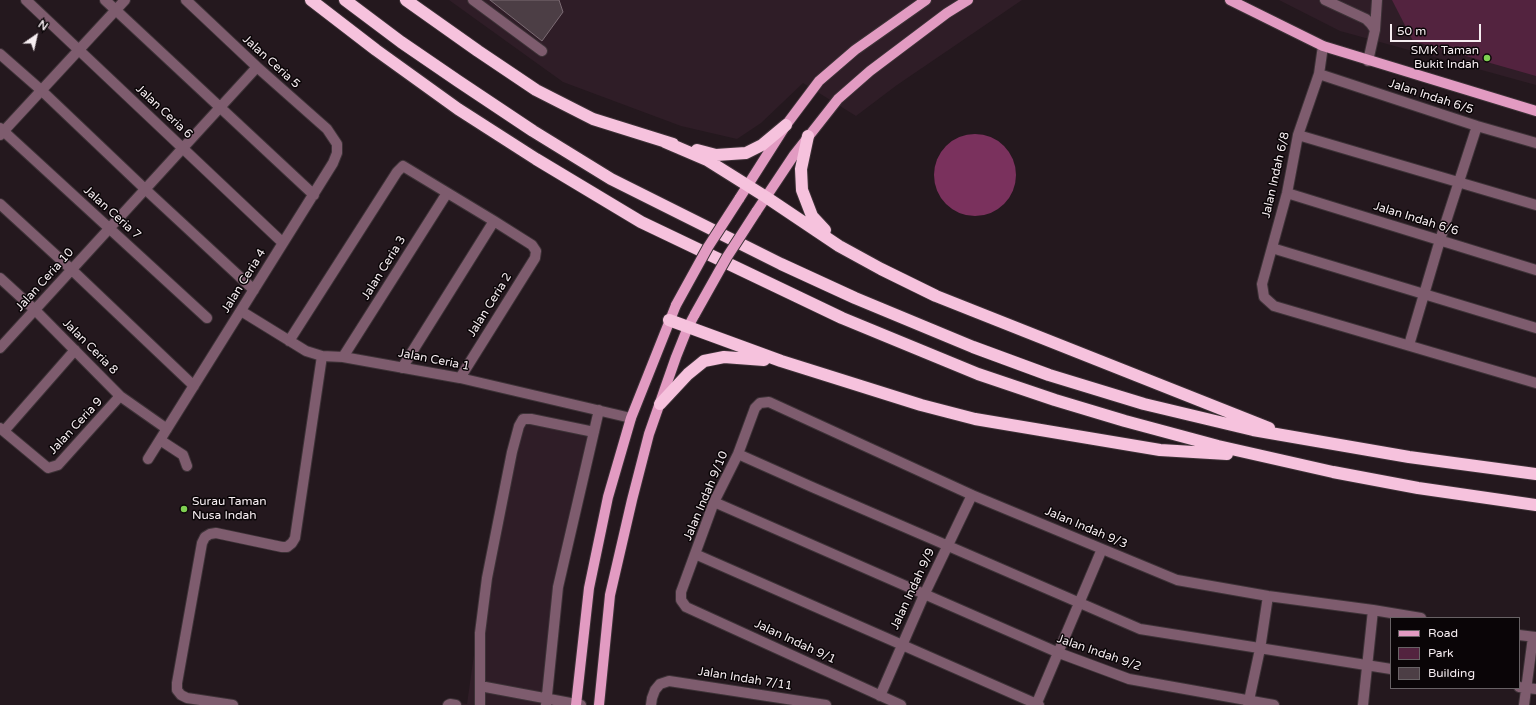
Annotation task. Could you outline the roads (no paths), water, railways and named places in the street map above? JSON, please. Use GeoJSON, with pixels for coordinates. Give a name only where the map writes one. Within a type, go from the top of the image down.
{"type":"FeatureCollection","features":[{"type":"Feature","properties":{"kind":"highway"},"geometry":{"type":"LineString","coordinates":[[311,0],[458,110],[641,222],[842,318],[978,374],[1055,400],[1125,421],[1258,455],[1418,488],[1536,505]]}},
{"type":"Feature","properties":{"kind":"highway"},"geometry":{"type":"LineString","coordinates":[[345,0],[401,42],[464,85],[533,131],[611,179],[781,264],[855,298],[973,347],[1049,375],[1144,404],[1253,430],[1409,457],[1536,474]]}},
{"type":"Feature","properties":{"kind":"highway"},"geometry":{"type":"LineString","coordinates":[[406,0],[536,90],[593,119],[665,142],[716,154],[746,153],[762,145],[786,125]]}},
{"type":"Feature","properties":{"kind":"highway"},"geometry":{"type":"LineString","coordinates":[[808,136],[801,169],[802,190],[812,216],[839,246]]}},
{"type":"Feature","properties":{"kind":"highway"},"geometry":{"type":"LineString","coordinates":[[665,142],[707,160],[766,196],[839,246],[881,269],[936,296],[1283,434]]}},
{"type":"Feature","properties":{"kind":"highway"},"geometry":{"type":"LineString","coordinates":[[669,320],[781,361],[921,405],[975,419],[1160,450],[1258,455]]}},
{"type":"Feature","properties":{"kind":"highway"},"geometry":{"type":"LineString","coordinates":[[660,404],[688,374],[704,361],[724,357],[781,361]]}},
{"type":"Feature","properties":{"kind":"main road"},"geometry":{"type":"LineString","coordinates":[[578,705],[589,588],[608,496],[631,418],[676,305],[708,247],[786,125],[819,81],[856,50],[926,0]]}},
{"type":"Feature","properties":{"kind":"main road"},"geometry":{"type":"LineString","coordinates":[[599,705],[610,595],[632,500],[649,434],[688,328],[695,314],[727,257],[766,196],[808,136],[838,99],[870,71],[947,13],[968,0]]}},
{"type":"Feature","properties":{"kind":"main road"},"geometry":{"type":"LineString","coordinates":[[1230,0],[1323,46],[1368,61],[1536,110]]}},
{"type":"Feature","properties":{"kind":"street","name":"Jalan Ceria 6"},"geometry":{"type":"LineString","coordinates":[[26,0],[283,243]]}},
{"type":"Feature","properties":{"kind":"street"},"geometry":{"type":"LineString","coordinates":[[105,0],[314,195]]}},
{"type":"Feature","properties":{"kind":"street"},"geometry":{"type":"LineString","coordinates":[[1,132],[124,0]]}},
{"type":"Feature","properties":{"kind":"street","name":"Jalan Ceria 5"},"geometry":{"type":"LineString","coordinates":[[186,0],[257,67],[327,129],[337,144]]}},
{"type":"Feature","properties":{"kind":"street"},"geometry":{"type":"LineString","coordinates":[[473,0],[542,51]]}},
{"type":"Feature","properties":{"kind":"street"},"geometry":{"type":"LineString","coordinates":[[1368,61],[1374,30],[1377,0]]}},
{"type":"Feature","properties":{"kind":"street"},"geometry":{"type":"LineString","coordinates":[[1332,2],[1366,19],[1374,30]]}},
{"type":"Feature","properties":{"kind":"street","name":"Jalan Indah 6/8"},"geometry":{"type":"LineString","coordinates":[[1323,46],[1319,74],[1298,135],[1287,193],[1262,284],[1264,297],[1274,306],[1408,345]]}},
{"type":"Feature","properties":{"kind":"street"},"geometry":{"type":"LineString","coordinates":[[0,54],[41,90],[254,290]]}},
{"type":"Feature","properties":{"kind":"street","name":"Jalan Ceria 10"},"geometry":{"type":"LineString","coordinates":[[0,348],[257,67]]}},
{"type":"Feature","properties":{"kind":"street","name":"Jalan Indah 6/5"},"geometry":{"type":"LineString","coordinates":[[1319,74],[1477,126],[1536,143]]}},
{"type":"Feature","properties":{"kind":"street"},"geometry":{"type":"LineString","coordinates":[[1477,126],[1408,345],[1536,383]]}},
{"type":"Feature","properties":{"kind":"street","name":"Jalan Ceria 7"},"geometry":{"type":"LineString","coordinates":[[1,132],[110,228],[208,318]]}},
{"type":"Feature","properties":{"kind":"street"},"geometry":{"type":"LineString","coordinates":[[1298,135],[1536,205]]}},
{"type":"Feature","properties":{"kind":"street","name":"Jalan Ceria 4"},"geometry":{"type":"LineString","coordinates":[[148,459],[314,195],[333,163],[337,153],[337,144]]}},
{"type":"Feature","properties":{"kind":"street"},"geometry":{"type":"LineString","coordinates":[[289,341],[400,168],[403,166],[494,221],[402,368]]}},
{"type":"Feature","properties":{"kind":"street","name":"Jalan Ceria 3"},"geometry":{"type":"LineString","coordinates":[[343,357],[447,193]]}},
{"type":"Feature","properties":{"kind":"street","name":"Jalan Indah 6/6"},"geometry":{"type":"LineString","coordinates":[[1287,193],[1536,270]]}},
{"type":"Feature","properties":{"kind":"street"},"geometry":{"type":"LineString","coordinates":[[0,204],[194,386]]}},
{"type":"Feature","properties":{"kind":"street","name":"Jalan Ceria 2"},"geometry":{"type":"LineString","coordinates":[[460,378],[535,258],[536,251],[532,245],[494,221]]}},
{"type":"Feature","properties":{"kind":"street"},"geometry":{"type":"LineString","coordinates":[[1272,248],[1536,328]]}},
{"type":"Feature","properties":{"kind":"street","name":"Jalan Ceria 8"},"geometry":{"type":"LineString","coordinates":[[0,278],[35,310],[120,396],[167,429]]}},
{"type":"Feature","properties":{"kind":"street","name":"Jalan Ceria 1"},"geometry":{"type":"LineString","coordinates":[[241,311],[306,351],[322,356],[343,357],[460,378],[631,418]]}},
{"type":"Feature","properties":{"kind":"street"},"geometry":{"type":"LineString","coordinates":[[2,429],[75,350]]}},
{"type":"Feature","properties":{"kind":"street"},"geometry":{"type":"LineString","coordinates":[[233,705],[187,698],[181,695],[177,690],[176,683],[202,543],[205,537],[216,533],[282,547],[287,547],[292,543],[295,538],[322,356]]}},
{"type":"Feature","properties":{"kind":"street","name":"Jalan Ceria 9"},"geometry":{"type":"LineString","coordinates":[[2,429],[48,468],[58,465],[120,396]]}},
{"type":"Feature","properties":{"kind":"street","name":"Jalan Indah 9/3"},"geometry":{"type":"LineString","coordinates":[[760,403],[769,402],[972,495],[1177,580],[1268,596],[1415,617]]}},
{"type":"Feature","properties":{"kind":"street","name":"Jalan Indah 9/10"},"geometry":{"type":"LineString","coordinates":[[680,600],[681,592],[714,502],[738,454],[755,408],[760,403]]}},
{"type":"Feature","properties":{"kind":"street"},"geometry":{"type":"LineString","coordinates":[[547,702],[558,587],[599,410]]}},
{"type":"Feature","properties":{"kind":"street"},"geometry":{"type":"LineString","coordinates":[[480,705],[480,633],[487,578],[512,452],[519,426],[523,420],[530,419],[594,432]]}},
{"type":"Feature","properties":{"kind":"street"},"geometry":{"type":"LineString","coordinates":[[160,440],[183,455],[187,466]]}},
{"type":"Feature","properties":{"kind":"street"},"geometry":{"type":"LineString","coordinates":[[738,454],[1140,629],[1390,669]]}},
{"type":"Feature","properties":{"kind":"street","name":"Jalan Indah 9/9"},"geometry":{"type":"LineString","coordinates":[[880,696],[924,595],[972,495]]}},
{"type":"Feature","properties":{"kind":"street","name":"Jalan Indah 9/2"},"geometry":{"type":"LineString","coordinates":[[714,502],[1059,653],[1129,679],[1249,703],[1274,705]]}},
{"type":"Feature","properties":{"kind":"street"},"geometry":{"type":"LineString","coordinates":[[695,554],[1037,705],[1102,549]]}},
{"type":"Feature","properties":{"kind":"street"},"geometry":{"type":"LineString","coordinates":[[1249,703],[1260,649],[1268,596]]}},
{"type":"Feature","properties":{"kind":"street","name":"Jalan Indah 9/1"},"geometry":{"type":"LineString","coordinates":[[680,600],[686,607],[901,705]]}},
{"type":"Feature","properties":{"kind":"street"},"geometry":{"type":"LineString","coordinates":[[1363,705],[1373,610]]}},
{"type":"Feature","properties":{"kind":"street"},"geometry":{"type":"LineString","coordinates":[[1520,634],[1534,637],[1524,705]]}},
{"type":"Feature","properties":{"kind":"street","name":"Jalan Indah 7/11"},"geometry":{"type":"LineString","coordinates":[[651,705],[655,690],[660,684],[669,681],[826,705]]}},
{"type":"Feature","properties":{"kind":"street"},"geometry":{"type":"LineString","coordinates":[[480,686],[547,702],[578,705]]}},
{"type":"Feature","properties":{"kind":"street"},"geometry":{"type":"LineString","coordinates":[[448,705],[456,705]]}},
{"type":"Feature","properties":{"kind":"place","name":"SMK Taman Bukit Indah"},"geometry":{"type":"Point","coordinates":[1487,58]}},
{"type":"Feature","properties":{"kind":"place","name":"Surau Taman Nusa Indah"},"geometry":{"type":"Point","coordinates":[184,509]}}]}
